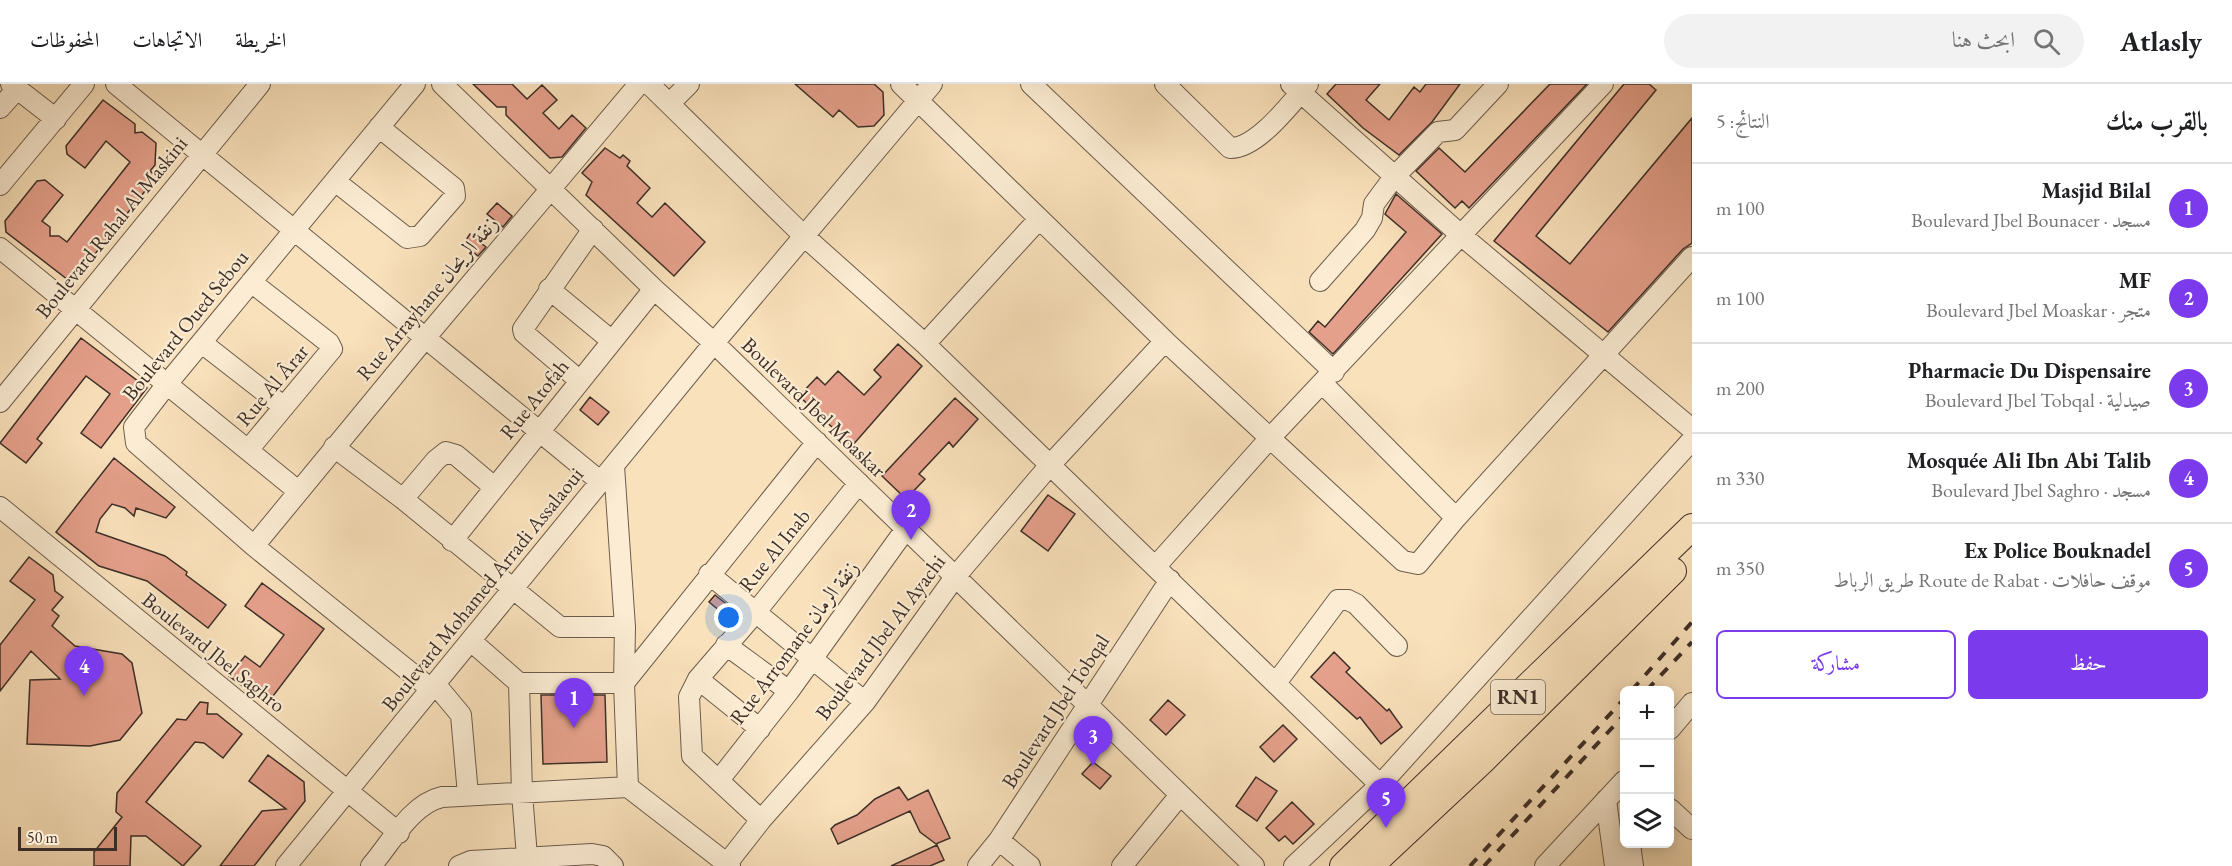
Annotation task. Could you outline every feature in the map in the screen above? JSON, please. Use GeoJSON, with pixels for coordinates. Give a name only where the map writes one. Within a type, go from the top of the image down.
{"type":"FeatureCollection","features":[{"type":"Feature","properties":{"kind":"main road","name":"RN1"},"geometry":{"type":"LineString","coordinates":[[1343,866],[1692,527]]}},
{"type":"Feature","properties":{"kind":"main road","name":"RN1"},"geometry":{"type":"LineString","coordinates":[[1370,866],[1498,746],[1692,552]]}},
{"type":"Feature","properties":{"kind":"street"},"geometry":{"type":"LineString","coordinates":[[0,185],[84,84]]}},
{"type":"Feature","properties":{"kind":"street"},"geometry":{"type":"LineString","coordinates":[[116,84],[292,231],[426,337],[601,482]]}},
{"type":"Feature","properties":{"kind":"street","name":"Boulevard Rahal Al Maskini"},"geometry":{"type":"LineString","coordinates":[[0,402],[260,84]]}},
{"type":"Feature","properties":{"kind":"street","name":"Boulevard Oued Sebou"},"geometry":{"type":"LineString","coordinates":[[415,84],[250,282],[134,427],[136,443],[254,546],[433,687],[461,715],[468,795]]}},
{"type":"Feature","properties":{"kind":"street","name":"Boulevard Jbel Moaskar"},"geometry":{"type":"LineString","coordinates":[[442,84],[654,289],[818,442],[905,531],[1254,866]]}},
{"type":"Feature","properties":{"kind":"street","name":"Rue Arrayhane زنقة الريحان"},"geometry":{"type":"LineString","coordinates":[[254,546],[334,447],[639,84]]}},
{"type":"Feature","properties":{"kind":"street"},"geometry":{"type":"LineString","coordinates":[[649,84],[804,236],[925,344],[1404,808]]}},
{"type":"Feature","properties":{"kind":"street"},"geometry":{"type":"LineString","coordinates":[[670,104],[689,84]]}},
{"type":"Feature","properties":{"kind":"street"},"geometry":{"type":"LineString","coordinates":[[901,84],[920,100],[1164,341],[1408,564],[1418,564],[1456,518],[1692,258]]}},
{"type":"Feature","properties":{"kind":"street","name":"Boulevard Mohamed Arradi Assalaoui"},"geometry":{"type":"LineString","coordinates":[[286,866],[714,343],[932,84]]}},
{"type":"Feature","properties":{"kind":"street"},"geometry":{"type":"LineString","coordinates":[[1030,84],[1328,378],[1456,518]]}},
{"type":"Feature","properties":{"kind":"street"},"geometry":{"type":"LineString","coordinates":[[1165,84],[1230,148],[1237,148],[1257,138],[1300,87],[1395,177],[1462,236],[1692,429]]}},
{"type":"Feature","properties":{"kind":"street"},"geometry":{"type":"LineString","coordinates":[[1320,281],[1365,230],[1372,218],[1374,204],[1395,177],[1438,132],[1455,130],[1497,84]]}},
{"type":"Feature","properties":{"kind":"street"},"geometry":{"type":"LineString","coordinates":[[1156,566],[1270,438],[1603,84]]}},
{"type":"Feature","properties":{"kind":"street"},"geometry":{"type":"LineString","coordinates":[[0,108],[14,86],[56,119]]}},
{"type":"Feature","properties":{"kind":"street"},"geometry":{"type":"LineString","coordinates":[[335,181],[407,238],[420,236],[455,196],[454,188],[379,127]]}},
{"type":"Feature","properties":{"kind":"street"},"geometry":{"type":"LineString","coordinates":[[925,344],[1039,219]]}},
{"type":"Feature","properties":{"kind":"street"},"geometry":{"type":"LineString","coordinates":[[580,381],[523,331],[524,324],[593,229]]}},
{"type":"Feature","properties":{"kind":"street"},"geometry":{"type":"LineString","coordinates":[[0,248],[298,491]]}},
{"type":"Feature","properties":{"kind":"street","name":"Rue Al Ârar"},"geometry":{"type":"LineString","coordinates":[[248,450],[331,351],[332,346],[250,282]]}},
{"type":"Feature","properties":{"kind":"street"},"geometry":{"type":"LineString","coordinates":[[549,289],[612,341]]}},
{"type":"Feature","properties":{"kind":"street","name":"Rue Atofah"},"geometry":{"type":"LineString","coordinates":[[452,541],[654,289]]}},
{"type":"Feature","properties":{"kind":"street","name":"Boulevard Jbel Al Ayachi"},"geometry":{"type":"LineString","coordinates":[[727,865],[761,820],[865,702],[955,577],[1050,465],[1164,341]]}},
{"type":"Feature","properties":{"kind":"street"},"geometry":{"type":"LineString","coordinates":[[202,343],[284,407]]}},
{"type":"Feature","properties":{"kind":"street"},"geometry":{"type":"LineString","coordinates":[[1294,866],[1381,784],[1692,440]]}},
{"type":"Feature","properties":{"kind":"street"},"geometry":{"type":"LineString","coordinates":[[624,683],[709,574],[818,442]]}},
{"type":"Feature","properties":{"kind":"street"},"geometry":{"type":"LineString","coordinates":[[334,447],[403,499],[560,627],[625,627]]}},
{"type":"Feature","properties":{"kind":"street"},"geometry":{"type":"LineString","coordinates":[[403,499],[435,460],[446,452],[456,455],[494,488]]}},
{"type":"Feature","properties":{"kind":"street"},"geometry":{"type":"LineString","coordinates":[[614,466],[625,627],[624,683],[628,788]]}},
{"type":"Feature","properties":{"kind":"street","name":"Rue Al Inab"},"geometry":{"type":"LineString","coordinates":[[761,820],[692,756],[689,697],[698,679],[755,613],[859,483]]}},
{"type":"Feature","properties":{"kind":"street","name":"Boulevard Jbel Saghro"},"geometry":{"type":"LineString","coordinates":[[0,507],[399,833]]}},
{"type":"Feature","properties":{"kind":"street","name":"Rue Arromane زنقة الرمان"},"geometry":{"type":"LineString","coordinates":[[718,780],[789,691],[905,531]]}},
{"type":"Feature","properties":{"kind":"street"},"geometry":{"type":"LineString","coordinates":[[709,574],[813,657],[865,702]]}},
{"type":"Feature","properties":{"kind":"street","name":"Boulevard Jbel Tobqal"},"geometry":{"type":"LineString","coordinates":[[978,866],[999,840],[1170,580]]}},
{"type":"Feature","properties":{"kind":"street"},"geometry":{"type":"LineString","coordinates":[[1276,683],[1338,600],[1348,600],[1356,604],[1397,646]]}},
{"type":"Feature","properties":{"kind":"street"},"geometry":{"type":"LineString","coordinates":[[471,641],[519,683],[624,683]]}},
{"type":"Feature","properties":{"kind":"street"},"geometry":{"type":"LineString","coordinates":[[726,645],[789,691]]}},
{"type":"Feature","properties":{"kind":"street"},"geometry":{"type":"LineString","coordinates":[[698,679],[760,729]]}},
{"type":"Feature","properties":{"kind":"street"},"geometry":{"type":"LineString","coordinates":[[518,860],[522,793],[519,683]]}},
{"type":"Feature","properties":{"kind":"street"},"geometry":{"type":"LineString","coordinates":[[1674,724],[1692,703]]}},
{"type":"Feature","properties":{"kind":"street"},"geometry":{"type":"LineString","coordinates":[[371,866],[429,800],[468,795],[628,788],[727,865]]}},
{"type":"Feature","properties":{"kind":"street"},"geometry":{"type":"LineString","coordinates":[[1122,866],[1180,795]]}},
{"type":"Feature","properties":{"kind":"street"},"geometry":{"type":"LineString","coordinates":[[1545,866],[1615,804]]}},
{"type":"Feature","properties":{"kind":"street"},"geometry":{"type":"LineString","coordinates":[[1615,804],[1615,866]]}},
{"type":"Feature","properties":{"kind":"street"},"geometry":{"type":"LineString","coordinates":[[1674,813],[1692,829]]}},
{"type":"Feature","properties":{"kind":"street"},"geometry":{"type":"LineString","coordinates":[[999,840],[1030,866]]}},
{"type":"Feature","properties":{"kind":"street"},"geometry":{"type":"LineString","coordinates":[[1631,848],[1633,866]]}},
{"type":"Feature","properties":{"kind":"street"},"geometry":{"type":"LineString","coordinates":[[459,866],[471,861],[592,854],[603,856],[613,866]]}},
{"type":"Feature","properties":{"kind":"building"},"geometry":{"type":"Polygon","coordinates":[[[473,84],[512,84],[527,99],[542,85],[557,100],[543,113],[559,129],[572,115],[586,128],[562,157],[550,158],[506,115],[506,107],[497,107],[473,84]]]}},
{"type":"Feature","properties":{"kind":"building"},"geometry":{"type":"Polygon","coordinates":[[[795,84],[874,84],[883,92],[884,115],[874,126],[858,127],[839,110],[833,117],[795,84]]]}},
{"type":"Feature","properties":{"kind":"building"},"geometry":{"type":"Polygon","coordinates":[[[1336,84],[1380,84],[1366,100],[1389,120],[1414,87],[1420,92],[1426,84],[1460,84],[1432,122],[1399,155],[1363,128],[1327,94],[1336,84]]]}},
{"type":"Feature","properties":{"kind":"building"},"geometry":{"type":"Polygon","coordinates":[[[1550,84],[1587,84],[1469,208],[1462,201],[1455,208],[1416,171],[1439,148],[1465,172],[1550,84]]]}},
{"type":"Feature","properties":{"kind":"building"},"geometry":{"type":"Polygon","coordinates":[[[1624,84],[1649,84],[1656,90],[1536,236],[1570,264],[1692,118],[1692,243],[1683,249],[1608,332],[1494,241],[1624,84]]]}},
{"type":"Feature","properties":{"kind":"building"},"geometry":{"type":"Polygon","coordinates":[[[103,100],[135,124],[135,133],[142,132],[156,143],[155,165],[150,171],[157,176],[72,283],[6,232],[5,221],[37,181],[45,180],[63,195],[42,221],[50,227],[50,236],[59,236],[67,242],[130,162],[106,141],[85,168],[67,154],[66,146],[103,100]]]}},
{"type":"Feature","properties":{"kind":"building"},"geometry":{"type":"Polygon","coordinates":[[[605,148],[620,158],[623,155],[630,161],[627,166],[650,188],[637,203],[652,217],[665,203],[705,242],[674,276],[586,195],[592,182],[582,173],[605,148]]]}},
{"type":"Feature","properties":{"kind":"building"},"geometry":{"type":"Polygon","coordinates":[[[1396,194],[1442,234],[1333,354],[1309,332],[1318,321],[1325,327],[1406,232],[1385,214],[1396,194]]]}},
{"type":"Feature","properties":{"kind":"building"},"geometry":{"type":"Polygon","coordinates":[[[497,203],[512,216],[503,227],[487,214],[497,203]]]}},
{"type":"Feature","properties":{"kind":"building"},"geometry":{"type":"Polygon","coordinates":[[[470,234],[486,247],[478,256],[463,244],[470,234]]]}},
{"type":"Feature","properties":{"kind":"building"},"geometry":{"type":"Polygon","coordinates":[[[81,338],[147,388],[101,448],[81,433],[110,394],[86,376],[37,439],[42,443],[26,463],[0,443],[81,338]]]}},
{"type":"Feature","properties":{"kind":"building"},"geometry":{"type":"Polygon","coordinates":[[[898,344],[922,366],[852,446],[799,396],[817,377],[825,385],[838,371],[864,395],[881,377],[874,370],[898,344]]]}},
{"type":"Feature","properties":{"kind":"building"},"geometry":{"type":"Polygon","coordinates":[[[590,397],[609,412],[598,425],[580,410],[590,397]]]}},
{"type":"Feature","properties":{"kind":"building"},"geometry":{"type":"Polygon","coordinates":[[[955,398],[978,419],[953,447],[949,442],[919,474],[925,479],[906,499],[882,476],[955,398]]]}},
{"type":"Feature","properties":{"kind":"building"},"geometry":{"type":"Polygon","coordinates":[[[114,458],[175,507],[166,518],[136,508],[134,516],[125,508],[112,504],[100,519],[96,532],[165,556],[226,605],[208,628],[147,581],[99,566],[56,532],[114,458]]]}},
{"type":"Feature","properties":{"kind":"building"},"geometry":{"type":"Polygon","coordinates":[[[1048,495],[1075,514],[1048,551],[1021,531],[1048,495]]]}},
{"type":"Feature","properties":{"kind":"building"},"geometry":{"type":"Polygon","coordinates":[[[29,557],[53,575],[55,591],[63,597],[52,610],[59,616],[52,626],[75,646],[122,654],[132,663],[142,713],[120,740],[90,746],[27,744],[30,680],[60,679],[31,651],[0,691],[0,645],[35,600],[10,581],[29,557]]]}},
{"type":"Feature","properties":{"kind":"building"},"geometry":{"type":"Polygon","coordinates":[[[262,583],[324,629],[267,704],[229,676],[245,656],[260,667],[284,635],[245,606],[262,583]]]}},
{"type":"Feature","properties":{"kind":"building"},"geometry":{"type":"Polygon","coordinates":[[[715,595],[739,614],[732,621],[709,602],[715,595]]]}},
{"type":"Feature","properties":{"kind":"building"},"geometry":{"type":"Polygon","coordinates":[[[1334,652],[1350,668],[1346,672],[1387,711],[1389,709],[1402,727],[1381,744],[1360,717],[1357,719],[1311,677],[1334,652]]]}},
{"type":"Feature","properties":{"kind":"building"},"geometry":{"type":"Polygon","coordinates":[[[541,695],[605,695],[607,762],[543,764],[541,695]]]}},
{"type":"Feature","properties":{"kind":"building"},"geometry":{"type":"Polygon","coordinates":[[[1168,700],[1185,715],[1166,735],[1150,720],[1168,700]]]}},
{"type":"Feature","properties":{"kind":"building"},"geometry":{"type":"Polygon","coordinates":[[[200,702],[208,703],[207,714],[217,714],[242,734],[223,758],[204,743],[195,742],[146,802],[201,846],[183,866],[146,836],[131,836],[130,866],[94,866],[94,852],[122,817],[116,812],[117,793],[177,719],[186,720],[200,702]]]}},
{"type":"Feature","properties":{"kind":"building"},"geometry":{"type":"Polygon","coordinates":[[[1283,725],[1297,739],[1274,762],[1260,747],[1283,725]]]}},
{"type":"Feature","properties":{"kind":"building"},"geometry":{"type":"Polygon","coordinates":[[[268,755],[304,782],[305,801],[254,866],[220,866],[262,811],[286,809],[249,781],[268,755]]]}},
{"type":"Feature","properties":{"kind":"building"},"geometry":{"type":"Polygon","coordinates":[[[1093,762],[1111,776],[1100,789],[1082,774],[1093,762]]]}},
{"type":"Feature","properties":{"kind":"building"},"geometry":{"type":"Polygon","coordinates":[[[1256,777],[1277,791],[1257,821],[1236,806],[1256,777]]]}},
{"type":"Feature","properties":{"kind":"building"},"geometry":{"type":"Polygon","coordinates":[[[899,787],[908,800],[928,790],[950,838],[936,844],[920,832],[910,811],[838,844],[831,829],[835,825],[857,815],[875,799],[899,787]]]}},
{"type":"Feature","properties":{"kind":"building"},"geometry":{"type":"Polygon","coordinates":[[[1292,802],[1314,824],[1293,844],[1285,836],[1279,841],[1266,828],[1292,802]]]}},
{"type":"Feature","properties":{"kind":"building"},"geometry":{"type":"Polygon","coordinates":[[[937,845],[944,860],[930,866],[891,866],[937,845]]]}},
{"type":"Feature","properties":{"kind":"railway"},"geometry":{"type":"LineString","coordinates":[[1636,686],[1692,622]]}},
{"type":"Feature","properties":{"kind":"railway"},"geometry":{"type":"LineString","coordinates":[[1651,686],[1692,642]]}},
{"type":"Feature","properties":{"kind":"railway"},"geometry":{"type":"LineString","coordinates":[[1470,866],[1620,703]]}},
{"type":"Feature","properties":{"kind":"railway"},"geometry":{"type":"LineString","coordinates":[[1484,866],[1620,719]]}},
{"type":"Feature","properties":{"kind":"place","name":"MF"},"geometry":{"type":"Point","coordinates":[911,540]}},
{"type":"Feature","properties":{"kind":"place","name":"Mosquée Ali Ibn Abi Talib"},"geometry":{"type":"Point","coordinates":[84,696]}},
{"type":"Feature","properties":{"kind":"place","name":"Masjid Bilal"},"geometry":{"type":"Point","coordinates":[574,728]}},
{"type":"Feature","properties":{"kind":"place","name":"Pharmacie Du Dispensaire"},"geometry":{"type":"Point","coordinates":[1093,766]}},
{"type":"Feature","properties":{"kind":"place","name":"Ex Police Bouknadel"},"geometry":{"type":"Point","coordinates":[1386,828]}}]}
